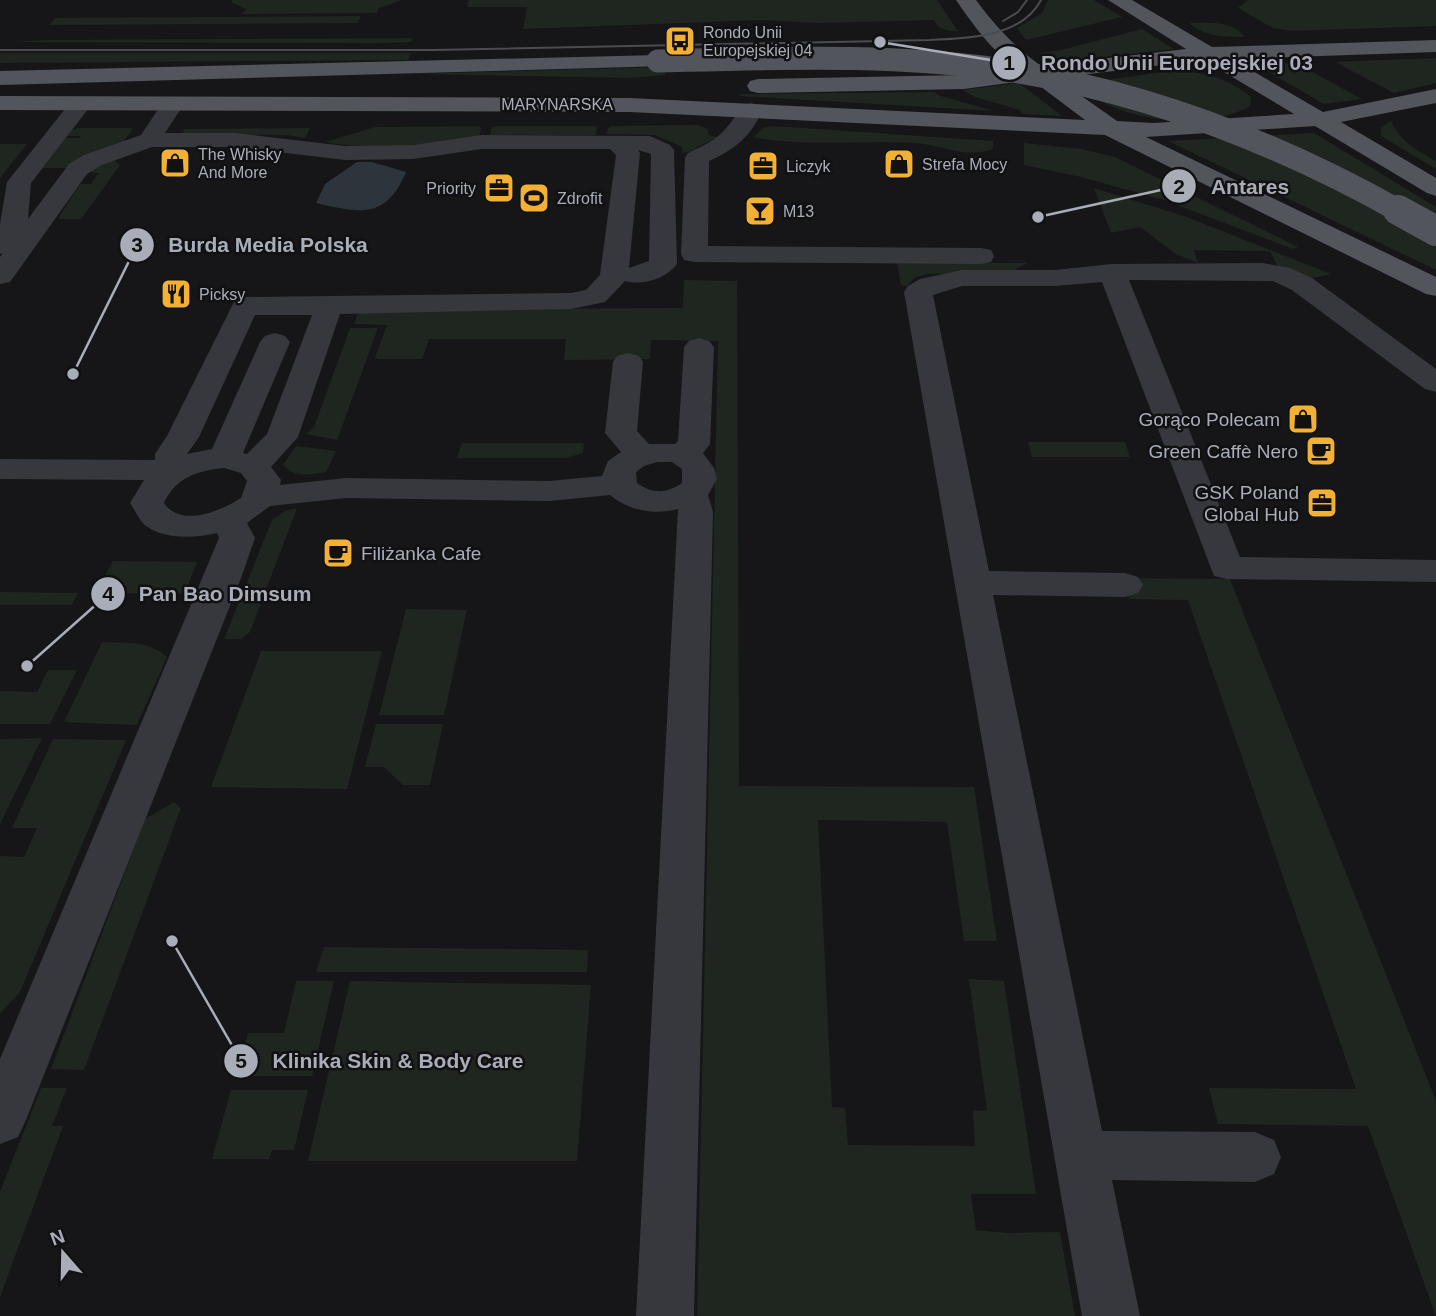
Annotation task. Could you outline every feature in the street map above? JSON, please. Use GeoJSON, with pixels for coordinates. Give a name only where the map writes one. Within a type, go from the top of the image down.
{"type":"FeatureCollection","features":[{"type":"Feature","properties":{"kind":"main road"},"geometry":{"type":"LineString","coordinates":[[966,0],[991,34],[1034,73],[1114,130],[1436,288]]}},
{"type":"Feature","properties":{"kind":"main road"},"geometry":{"type":"LineString","coordinates":[[1118,0],[1436,188]]}},
{"type":"Feature","properties":{"kind":"main road"},"geometry":{"type":"LineString","coordinates":[[741,86],[964,82],[1209,53],[1436,46]]}},
{"type":"Feature","properties":{"kind":"main road","name":"MARYNARSKA"},"geometry":{"type":"LineString","coordinates":[[0,78],[790,58],[888,60],[1020,72],[1105,90],[1180,111],[1260,142],[1347,183],[1436,231]]}},
{"type":"Feature","properties":{"kind":"main road","name":"MARYNARSKA"},"geometry":{"type":"LineString","coordinates":[[0,78],[688,86]]}},
{"type":"Feature","properties":{"kind":"main road","name":"MARYNARSKA"},"geometry":{"type":"LineString","coordinates":[[0,103],[550,104],[751,110],[1114,130],[1228,127],[1321,119],[1436,96]]}},
{"type":"Feature","properties":{"kind":"street"},"geometry":{"type":"LineString","coordinates":[[0,246],[15,221],[19,182],[81,104]]}},
{"type":"Feature","properties":{"kind":"street"},"geometry":{"type":"LineString","coordinates":[[149,140],[173,104]]}},
{"type":"Feature","properties":{"kind":"street"},"geometry":{"type":"LineString","coordinates":[[751,110],[747,123],[725,145],[697,158],[694,254],[1087,257],[1112,272],[1227,568],[1436,571]]}},
{"type":"Feature","properties":{"kind":"street"},"geometry":{"type":"LineString","coordinates":[[0,276],[78,169],[105,155],[149,140],[235,140],[345,153],[413,152],[482,142],[650,144],[662,150],[663,154],[663,264],[651,272],[632,275]]}},
{"type":"Feature","properties":{"kind":"street"},"geometry":{"type":"LineString","coordinates":[[173,470],[172,454],[183,437],[245,306],[571,301],[595,296],[614,277],[628,153],[616,142]]}},
{"type":"Feature","properties":{"kind":"street"},"geometry":{"type":"LineString","coordinates":[[1111,1316],[918,292],[929,283],[950,279],[1049,278],[1112,272],[1262,271],[1280,274],[1302,284],[1436,383]]}},
{"type":"Feature","properties":{"kind":"street"},"geometry":{"type":"LineString","coordinates":[[246,473],[282,437],[329,306]]}},
{"type":"Feature","properties":{"kind":"street"},"geometry":{"type":"LineString","coordinates":[[0,495],[115,495],[147,503],[158,518],[181,526],[212,524],[241,513],[246,473],[275,342]]}},
{"type":"Feature","properties":{"kind":"street"},"geometry":{"type":"LineString","coordinates":[[665,1316],[696,512],[686,474],[655,452],[641,454],[620,467],[617,475],[618,484],[624,492],[649,501],[678,499],[686,474],[694,444],[699,347]]}},
{"type":"Feature","properties":{"kind":"street"},"geometry":{"type":"LineString","coordinates":[[628,362],[621,433],[641,454]]}},
{"type":"Feature","properties":{"kind":"street"},"geometry":{"type":"LineString","coordinates":[[147,503],[153,486],[173,470],[201,460],[246,473],[346,488],[549,491],[618,484]]}},
{"type":"Feature","properties":{"kind":"street"},"geometry":{"type":"LineString","coordinates":[[0,469],[173,470]]}},
{"type":"Feature","properties":{"kind":"street"},"geometry":{"type":"LineString","coordinates":[[0,1120],[13,1058],[223,578],[237,538],[227,518]]}},
{"type":"Feature","properties":{"kind":"street"},"geometry":{"type":"LineString","coordinates":[[1291,550],[1436,550]]}},
{"type":"Feature","properties":{"kind":"street"},"geometry":{"type":"LineString","coordinates":[[973,583],[1125,585]]}},
{"type":"Feature","properties":{"kind":"street"},"geometry":{"type":"LineString","coordinates":[[1081,1155],[1255,1157]]}},
{"type":"Feature","properties":{"kind":"shaded area"},"geometry":{"type":"Polygon","coordinates":[[[402,0],[379,8],[377,13],[242,14],[246,9],[231,2],[402,0]]]}},
{"type":"Feature","properties":{"kind":"shaded area"},"geometry":{"type":"Polygon","coordinates":[[[469,0],[937,0],[958,31],[941,28],[934,20],[819,23],[761,20],[523,29],[527,7],[467,7],[469,0]]]}},
{"type":"Feature","properties":{"kind":"shaded area"},"geometry":{"type":"Polygon","coordinates":[[[1048,0],[1094,0],[1122,17],[1026,40],[1017,28],[1042,13],[1048,0]]]}},
{"type":"Feature","properties":{"kind":"shaded area"},"geometry":{"type":"Polygon","coordinates":[[[1248,0],[1436,0],[1436,26],[1292,31],[1273,28],[1238,8],[1248,0]]]}},
{"type":"Feature","properties":{"kind":"shaded area"},"geometry":{"type":"Polygon","coordinates":[[[361,16],[358,23],[49,25],[55,18],[361,16]]]}},
{"type":"Feature","properties":{"kind":"shaded area"},"geometry":{"type":"Polygon","coordinates":[[[1190,23],[1227,25],[1244,37],[1208,34],[1190,23]]]}},
{"type":"Feature","properties":{"kind":"shaded area"},"geometry":{"type":"Polygon","coordinates":[[[1142,29],[1174,49],[1050,63],[1039,53],[1061,50],[1142,29]]]}},
{"type":"Feature","properties":{"kind":"shaded area"},"geometry":{"type":"Polygon","coordinates":[[[413,38],[411,42],[379,43],[14,42],[48,40],[413,38]]]}},
{"type":"Feature","properties":{"kind":"shaded area"},"geometry":{"type":"Polygon","coordinates":[[[0,53],[411,53],[408,60],[0,63],[0,53]]]}},
{"type":"Feature","properties":{"kind":"shaded area"},"geometry":{"type":"Polygon","coordinates":[[[1436,58],[1436,83],[1394,93],[1335,62],[1436,58]]]}},
{"type":"Feature","properties":{"kind":"shaded area"},"geometry":{"type":"Polygon","coordinates":[[[1296,63],[1362,99],[1324,104],[1255,64],[1296,63]]]}},
{"type":"Feature","properties":{"kind":"shaded area"},"geometry":{"type":"Polygon","coordinates":[[[664,67],[665,75],[631,78],[411,74],[664,67]]]}},
{"type":"Feature","properties":{"kind":"shaded area"},"geometry":{"type":"Polygon","coordinates":[[[1170,71],[1193,72],[1223,80],[1251,97],[1250,106],[1215,118],[1172,120],[1129,113],[1095,97],[1107,80],[1170,71]]]}},
{"type":"Feature","properties":{"kind":"shaded area"},"geometry":{"type":"Polygon","coordinates":[[[1019,83],[1062,116],[1022,114],[1020,110],[975,97],[962,90],[1019,83]]]}},
{"type":"Feature","properties":{"kind":"shaded area"},"geometry":{"type":"Polygon","coordinates":[[[934,92],[994,111],[739,96],[740,94],[934,92]]]}},
{"type":"Feature","properties":{"kind":"shaded area"},"geometry":{"type":"Polygon","coordinates":[[[1391,121],[1404,140],[1436,161],[1436,169],[1381,136],[1381,127],[1391,121]]]}},
{"type":"Feature","properties":{"kind":"shaded area"},"geometry":{"type":"Polygon","coordinates":[[[697,125],[708,129],[708,135],[717,137],[682,153],[682,147],[655,135],[606,134],[609,127],[613,126],[697,125]]]}},
{"type":"Feature","properties":{"kind":"shaded area"},"geometry":{"type":"Polygon","coordinates":[[[479,126],[479,137],[421,144],[363,146],[325,142],[375,127],[479,126]]]}},
{"type":"Feature","properties":{"kind":"shaded area"},"geometry":{"type":"Polygon","coordinates":[[[492,127],[597,127],[596,135],[490,135],[492,127]]]}},
{"type":"Feature","properties":{"kind":"shaded area"},"geometry":{"type":"Polygon","coordinates":[[[765,127],[993,141],[993,149],[973,153],[914,143],[813,143],[753,137],[765,127]]]}},
{"type":"Feature","properties":{"kind":"shaded area"},"geometry":{"type":"Polygon","coordinates":[[[310,128],[305,138],[286,135],[182,134],[185,129],[310,128]]]}},
{"type":"Feature","properties":{"kind":"shaded area"},"geometry":{"type":"Polygon","coordinates":[[[133,129],[122,143],[69,168],[43,168],[66,138],[80,138],[81,136],[68,136],[72,130],[133,129]]]}},
{"type":"Feature","properties":{"kind":"shaded area"},"geometry":{"type":"Polygon","coordinates":[[[1314,133],[1436,207],[1436,270],[1168,141],[1314,133]]]}},
{"type":"Feature","properties":{"kind":"shaded area"},"geometry":{"type":"Polygon","coordinates":[[[1024,143],[1081,149],[1115,157],[1298,247],[1293,249],[1161,199],[1024,165],[1024,143]]]}},
{"type":"Feature","properties":{"kind":"shaded area"},"geometry":{"type":"Polygon","coordinates":[[[0,144],[27,144],[0,178],[0,144]]]}},
{"type":"Feature","properties":{"kind":"shaded area"},"geometry":{"type":"Polygon","coordinates":[[[109,161],[120,165],[81,219],[58,219],[80,184],[91,184],[99,173],[90,172],[109,161]]]}},
{"type":"Feature","properties":{"kind":"shaded area"},"geometry":{"type":"Polygon","coordinates":[[[357,162],[372,162],[406,172],[398,188],[380,206],[359,210],[316,203],[325,184],[357,162]]]}},
{"type":"Feature","properties":{"kind":"shaded area"},"geometry":{"type":"Polygon","coordinates":[[[1094,188],[1184,216],[1331,274],[1308,279],[1278,268],[1270,251],[1194,250],[1198,263],[1176,254],[1140,227],[1111,233],[1094,188]]]}},
{"type":"Feature","properties":{"kind":"shaded area"},"geometry":{"type":"Polygon","coordinates":[[[897,262],[1027,263],[1009,273],[927,274],[914,278],[907,286],[901,285],[897,262]]]}},
{"type":"Feature","properties":{"kind":"shaded area"},"geometry":{"type":"Polygon","coordinates":[[[684,280],[737,281],[739,786],[974,787],[997,941],[964,941],[947,822],[818,820],[832,1107],[845,1108],[848,1145],[975,1146],[973,1111],[987,1110],[969,979],[1004,981],[1036,1194],[971,1194],[976,1230],[1008,1233],[1060,1232],[1075,1316],[697,1316],[718,341],[651,340],[650,359],[564,360],[566,339],[429,339],[422,359],[379,359],[375,358],[387,325],[354,324],[359,311],[365,310],[683,308],[684,280]]]}},
{"type":"Feature","properties":{"kind":"shaded area"},"geometry":{"type":"Polygon","coordinates":[[[350,328],[378,328],[337,440],[306,434],[314,427],[350,328]]]}},
{"type":"Feature","properties":{"kind":"shaded area"},"geometry":{"type":"Polygon","coordinates":[[[1028,442],[1125,442],[1130,457],[1032,457],[1028,442]]]}},
{"type":"Feature","properties":{"kind":"shaded area"},"geometry":{"type":"Polygon","coordinates":[[[462,443],[584,443],[583,453],[566,458],[457,458],[462,443]]]}},
{"type":"Feature","properties":{"kind":"shaded area"},"geometry":{"type":"Polygon","coordinates":[[[296,446],[336,451],[326,472],[303,475],[283,465],[296,446]]]}},
{"type":"Feature","properties":{"kind":"shaded area"},"geometry":{"type":"Polygon","coordinates":[[[297,508],[250,632],[241,639],[224,639],[272,520],[285,511],[297,508]]]}},
{"type":"Feature","properties":{"kind":"shaded area"},"geometry":{"type":"Polygon","coordinates":[[[113,561],[197,562],[185,594],[96,593],[113,561]]]}},
{"type":"Feature","properties":{"kind":"shaded area"},"geometry":{"type":"Polygon","coordinates":[[[1123,578],[1230,579],[1436,1101],[1436,1316],[1368,1126],[1218,1124],[1209,1088],[1356,1089],[1188,600],[1129,599],[1123,578]]]}},
{"type":"Feature","properties":{"kind":"shaded area"},"geometry":{"type":"Polygon","coordinates":[[[0,592],[78,593],[72,605],[0,605],[0,592]]]}},
{"type":"Feature","properties":{"kind":"shaded area"},"geometry":{"type":"Polygon","coordinates":[[[406,609],[467,610],[444,715],[379,715],[406,609]]]}},
{"type":"Feature","properties":{"kind":"shaded area"},"geometry":{"type":"Polygon","coordinates":[[[102,642],[144,645],[167,657],[137,725],[64,722],[102,642]]]}},
{"type":"Feature","properties":{"kind":"shaded area"},"geometry":{"type":"Polygon","coordinates":[[[261,651],[382,651],[347,789],[211,787],[261,651]]]}},
{"type":"Feature","properties":{"kind":"shaded area"},"geometry":{"type":"Polygon","coordinates":[[[48,670],[77,670],[50,724],[0,724],[0,691],[37,692],[48,670]]]}},
{"type":"Feature","properties":{"kind":"shaded area"},"geometry":{"type":"Polygon","coordinates":[[[376,724],[443,724],[430,785],[403,785],[384,767],[365,767],[376,724]]]}},
{"type":"Feature","properties":{"kind":"shaded area"},"geometry":{"type":"Polygon","coordinates":[[[42,738],[0,824],[0,739],[42,738]]]}},
{"type":"Feature","properties":{"kind":"shaded area"},"geometry":{"type":"Polygon","coordinates":[[[53,739],[126,740],[20,992],[0,1014],[0,856],[24,857],[37,828],[12,828],[53,739]]]}},
{"type":"Feature","properties":{"kind":"shaded area"},"geometry":{"type":"Polygon","coordinates":[[[174,802],[181,808],[84,1070],[51,1069],[145,819],[174,802]]]}},
{"type":"Feature","properties":{"kind":"shaded area"},"geometry":{"type":"Polygon","coordinates":[[[324,947],[588,950],[587,972],[316,972],[324,947]]]}},
{"type":"Feature","properties":{"kind":"shaded area"},"geometry":{"type":"Polygon","coordinates":[[[296,981],[334,981],[312,1076],[237,1076],[248,1033],[284,1033],[296,981]]]}},
{"type":"Feature","properties":{"kind":"shaded area"},"geometry":{"type":"Polygon","coordinates":[[[350,981],[591,985],[577,1161],[308,1161],[350,981]]]}},
{"type":"Feature","properties":{"kind":"shaded area"},"geometry":{"type":"Polygon","coordinates":[[[41,1088],[67,1088],[52,1126],[63,1126],[0,1297],[0,1192],[41,1088]]]}},
{"type":"Feature","properties":{"kind":"shaded area"},"geometry":{"type":"Polygon","coordinates":[[[231,1090],[308,1090],[294,1150],[272,1150],[269,1159],[212,1159],[231,1090]]]}},
{"type":"Feature","properties":{"kind":"tram line"},"geometry":{"type":"LineString","coordinates":[[1003,21],[1018,12],[1027,0]]}},
{"type":"Feature","properties":{"kind":"tram line"},"geometry":{"type":"LineString","coordinates":[[0,50],[433,50],[930,40],[992,34],[1007,29],[1032,13],[1041,0]]}},
{"type":"Feature","properties":{"kind":"place","name":"Rondo Unii Europejskiej 04"},"geometry":{"type":"Point","coordinates":[680,41]}},
{"type":"Feature","properties":{"kind":"place","name":"Rondo Unii Europejskiej 03"},"geometry":{"type":"Point","coordinates":[880,42]}},
{"type":"Feature","properties":{"kind":"place","name":"The Whisky And More"},"geometry":{"type":"Point","coordinates":[175,163]}},
{"type":"Feature","properties":{"kind":"place","name":"Strefa Mocy"},"geometry":{"type":"Point","coordinates":[899,164]}},
{"type":"Feature","properties":{"kind":"place","name":"Liczyk"},"geometry":{"type":"Point","coordinates":[763,166]}},
{"type":"Feature","properties":{"kind":"place","name":"Priority"},"geometry":{"type":"Point","coordinates":[499,188]}},
{"type":"Feature","properties":{"kind":"place","name":"Zdrofit"},"geometry":{"type":"Point","coordinates":[534,198]}},
{"type":"Feature","properties":{"kind":"place","name":"M13"},"geometry":{"type":"Point","coordinates":[760,211]}},
{"type":"Feature","properties":{"kind":"place","name":"Antares"},"geometry":{"type":"Point","coordinates":[1038,217]}},
{"type":"Feature","properties":{"kind":"place","name":"Picksy"},"geometry":{"type":"Point","coordinates":[176,294]}},
{"type":"Feature","properties":{"kind":"place","name":"Burda Media Polska"},"geometry":{"type":"Point","coordinates":[73,374]}},
{"type":"Feature","properties":{"kind":"place","name":"Gorąco Polecam"},"geometry":{"type":"Point","coordinates":[1303,419]}},
{"type":"Feature","properties":{"kind":"place","name":"Green Caffè Nero"},"geometry":{"type":"Point","coordinates":[1321,451]}},
{"type":"Feature","properties":{"kind":"place","name":"GSK Poland Global Hub"},"geometry":{"type":"Point","coordinates":[1322,503]}},
{"type":"Feature","properties":{"kind":"place","name":"Filiżanka Cafe"},"geometry":{"type":"Point","coordinates":[338,553]}},
{"type":"Feature","properties":{"kind":"place","name":"Pan Bao Dimsum"},"geometry":{"type":"Point","coordinates":[27,666]}},
{"type":"Feature","properties":{"kind":"place","name":"Klinika Skin & Body Care"},"geometry":{"type":"Point","coordinates":[172,941]}}]}
